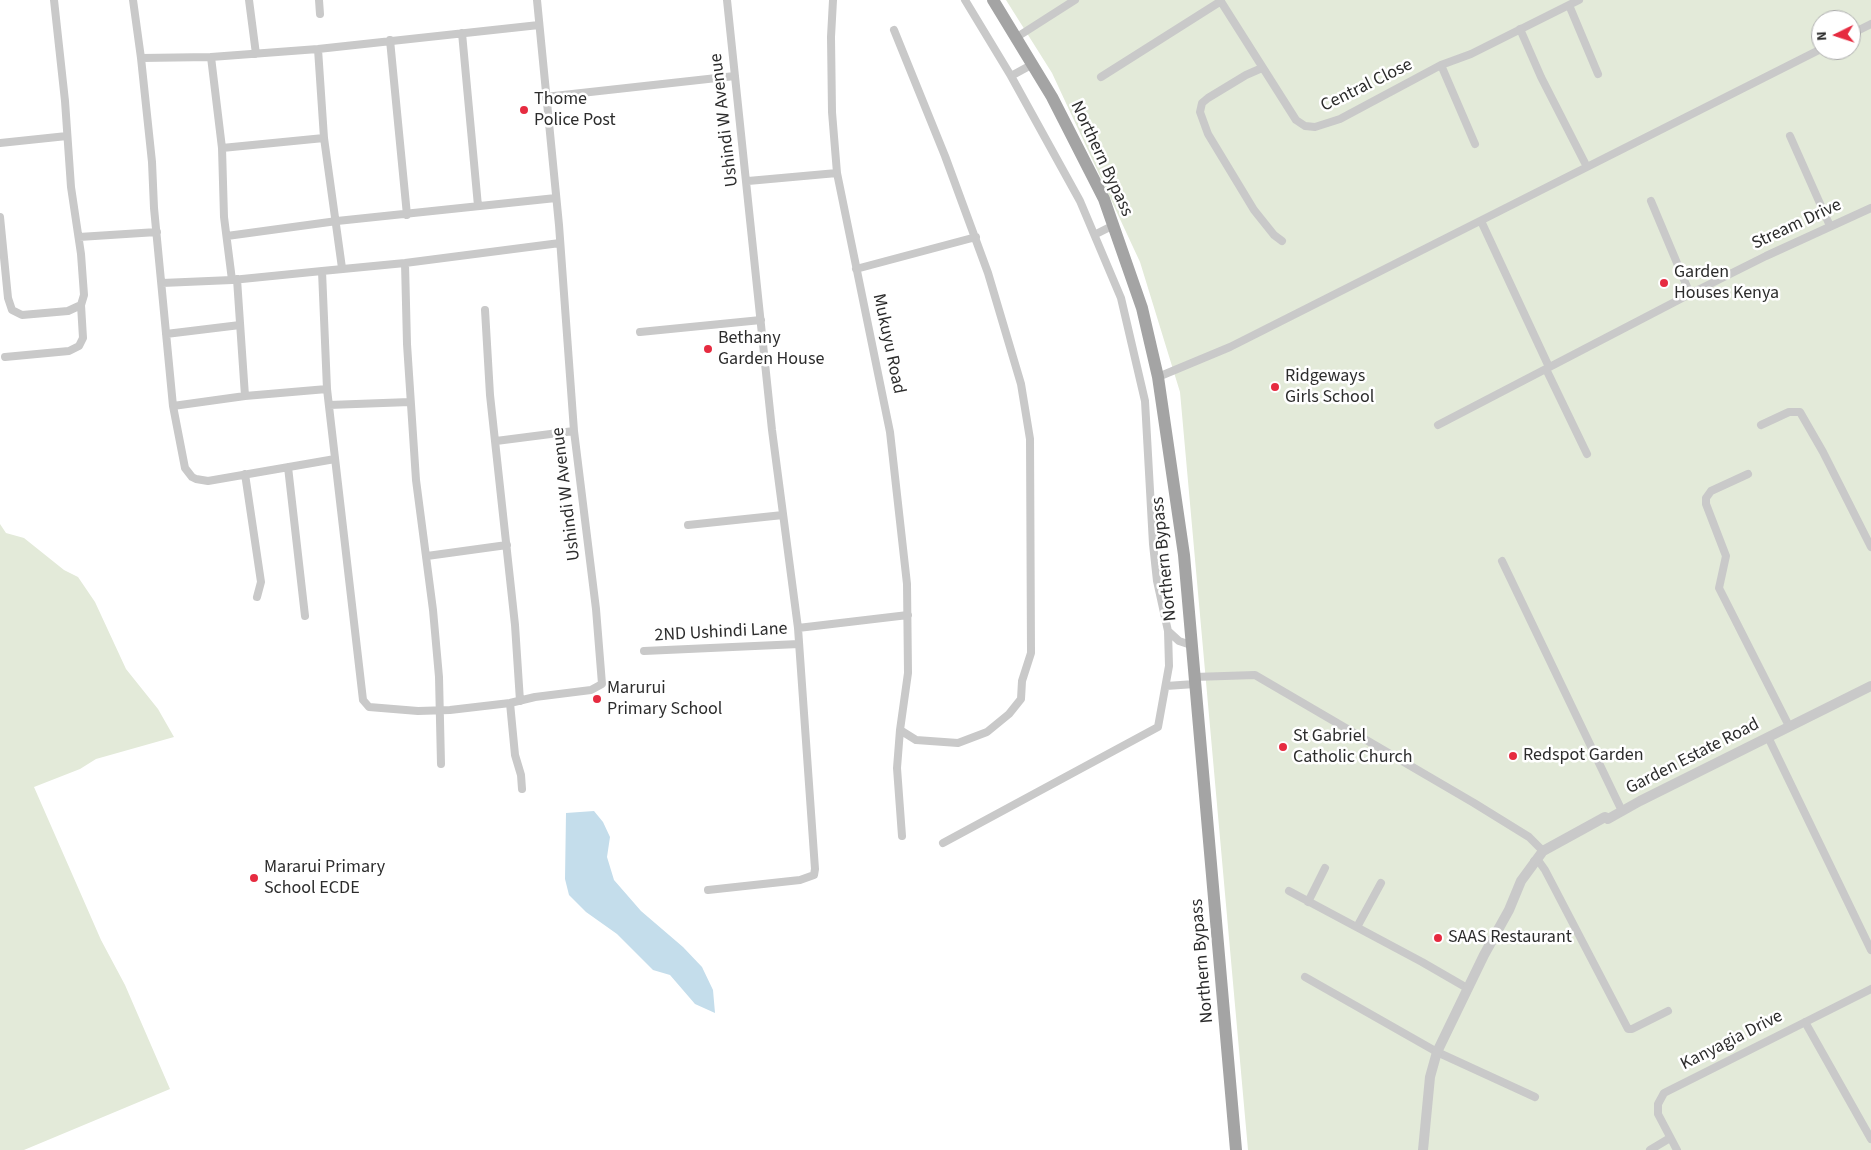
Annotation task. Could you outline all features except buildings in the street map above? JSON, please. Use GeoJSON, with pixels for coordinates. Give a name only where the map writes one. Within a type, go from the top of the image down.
{"type":"FeatureCollection","features":[{"type":"Feature","properties":{"kind":"main road","name":"Northern Bypass"},"geometry":{"type":"LineString","coordinates":[[993,0],[1033,64],[1080,149],[1114,225],[1142,308],[1158,376],[1183,541],[1236,1150]]}},
{"type":"Feature","properties":{"kind":"street"},"geometry":{"type":"LineString","coordinates":[[5,357],[69,351],[80,346],[83,338],[81,305],[84,295],[79,237],[71,187],[54,0]]}},
{"type":"Feature","properties":{"kind":"street"},"geometry":{"type":"LineString","coordinates":[[133,0],[152,162],[173,406],[185,468],[192,477],[208,481],[335,458],[327,389],[322,271]]}},
{"type":"Feature","properties":{"kind":"street"},"geometry":{"type":"LineString","coordinates":[[249,0],[256,54]]}},
{"type":"Feature","properties":{"kind":"street"},"geometry":{"type":"LineString","coordinates":[[319,0],[320,14]]}},
{"type":"Feature","properties":{"kind":"street","name":"Ushindi W Avenue"},"geometry":{"type":"LineString","coordinates":[[335,458],[356,646],[363,700],[367,706],[379,709],[439,711],[510,704],[520,700],[591,690],[602,684],[596,609],[574,431],[560,243],[537,0]]}},
{"type":"Feature","properties":{"kind":"street","name":"Ushindi W Avenue"},"geometry":{"type":"LineString","coordinates":[[708,890],[800,880],[815,873],[798,628],[783,515],[727,0]]}},
{"type":"Feature","properties":{"kind":"street","name":"Mukuyu Road"},"geometry":{"type":"LineString","coordinates":[[833,0],[830,37],[832,112],[837,173],[856,269],[876,354],[897,480],[908,615],[908,673],[900,730],[898,768],[902,836]]}},
{"type":"Feature","properties":{"kind":"street"},"geometry":{"type":"LineString","coordinates":[[943,843],[1153,731],[1160,723],[1169,666],[1168,631],[1154,561],[1145,400],[1123,304],[1096,234],[1080,201],[1011,76],[965,0]]}},
{"type":"Feature","properties":{"kind":"street"},"geometry":{"type":"LineString","coordinates":[[1017,37],[1075,0]]}},
{"type":"Feature","properties":{"kind":"street"},"geometry":{"type":"LineString","coordinates":[[1101,76],[1220,0]]}},
{"type":"Feature","properties":{"kind":"street","name":"Central Close"},"geometry":{"type":"LineString","coordinates":[[1220,0],[1296,120],[1305,126],[1315,128],[1340,120],[1441,65],[1579,0]]}},
{"type":"Feature","properties":{"kind":"street"},"geometry":{"type":"LineString","coordinates":[[1569,5],[1598,74]]}},
{"type":"Feature","properties":{"kind":"street"},"geometry":{"type":"LineString","coordinates":[[141,58],[210,57],[318,50],[390,40],[539,26]]}},
{"type":"Feature","properties":{"kind":"street"},"geometry":{"type":"LineString","coordinates":[[1520,29],[1541,77],[1587,167]]}},
{"type":"Feature","properties":{"kind":"street"},"geometry":{"type":"LineString","coordinates":[[894,30],[976,238],[1017,370],[1027,411],[1030,439],[1032,603],[1030,663],[1023,678],[1019,705],[987,732],[964,741],[943,743],[916,740],[903,734],[900,730]]}},
{"type":"Feature","properties":{"kind":"street"},"geometry":{"type":"LineString","coordinates":[[462,33],[478,206]]}},
{"type":"Feature","properties":{"kind":"street"},"geometry":{"type":"LineString","coordinates":[[390,40],[407,214]]}},
{"type":"Feature","properties":{"kind":"street"},"geometry":{"type":"LineString","coordinates":[[318,50],[324,138],[342,268]]}},
{"type":"Feature","properties":{"kind":"street"},"geometry":{"type":"LineString","coordinates":[[1158,376],[1230,347],[1811,54]]}},
{"type":"Feature","properties":{"kind":"street"},"geometry":{"type":"LineString","coordinates":[[210,57],[222,148],[223,201],[240,325],[245,396]]}},
{"type":"Feature","properties":{"kind":"street"},"geometry":{"type":"LineString","coordinates":[[1011,76],[1033,64]]}},
{"type":"Feature","properties":{"kind":"street"},"geometry":{"type":"LineString","coordinates":[[1441,65],[1475,144]]}},
{"type":"Feature","properties":{"kind":"street"},"geometry":{"type":"LineString","coordinates":[[1262,68],[1246,75],[1208,98],[1202,103],[1200,112],[1208,134],[1254,210],[1274,235],[1282,241]]}},
{"type":"Feature","properties":{"kind":"street"},"geometry":{"type":"LineString","coordinates":[[545,97],[735,76]]}},
{"type":"Feature","properties":{"kind":"street"},"geometry":{"type":"LineString","coordinates":[[0,142],[67,136]]}},
{"type":"Feature","properties":{"kind":"street"},"geometry":{"type":"LineString","coordinates":[[1790,136],[1830,226]]}},
{"type":"Feature","properties":{"kind":"street"},"geometry":{"type":"LineString","coordinates":[[222,148],[324,138]]}},
{"type":"Feature","properties":{"kind":"street"},"geometry":{"type":"LineString","coordinates":[[748,180],[837,173]]}},
{"type":"Feature","properties":{"kind":"street"},"geometry":{"type":"LineString","coordinates":[[227,236],[337,221],[556,198]]}},
{"type":"Feature","properties":{"kind":"street"},"geometry":{"type":"LineString","coordinates":[[1651,201],[1690,294]]}},
{"type":"Feature","properties":{"kind":"street","name":"Stream Drive"},"geometry":{"type":"LineString","coordinates":[[1438,425],[1690,294],[1871,208]]}},
{"type":"Feature","properties":{"kind":"street"},"geometry":{"type":"LineString","coordinates":[[0,217],[8,298],[12,310],[22,315],[68,311],[81,305]]}},
{"type":"Feature","properties":{"kind":"street"},"geometry":{"type":"LineString","coordinates":[[1481,220],[1587,454]]}},
{"type":"Feature","properties":{"kind":"street"},"geometry":{"type":"LineString","coordinates":[[1096,234],[1114,225]]}},
{"type":"Feature","properties":{"kind":"street"},"geometry":{"type":"LineString","coordinates":[[79,237],[157,232]]}},
{"type":"Feature","properties":{"kind":"street"},"geometry":{"type":"LineString","coordinates":[[856,269],[976,238]]}},
{"type":"Feature","properties":{"kind":"street"},"geometry":{"type":"LineString","coordinates":[[162,283],[234,280],[404,263],[560,243]]}},
{"type":"Feature","properties":{"kind":"street"},"geometry":{"type":"LineString","coordinates":[[404,263],[410,402],[418,502],[427,556],[439,677],[441,764]]}},
{"type":"Feature","properties":{"kind":"street"},"geometry":{"type":"LineString","coordinates":[[485,310],[496,441],[518,649],[520,700]]}},
{"type":"Feature","properties":{"kind":"street"},"geometry":{"type":"LineString","coordinates":[[640,332],[761,320]]}},
{"type":"Feature","properties":{"kind":"street"},"geometry":{"type":"LineString","coordinates":[[166,334],[240,325]]}},
{"type":"Feature","properties":{"kind":"street"},"geometry":{"type":"LineString","coordinates":[[173,406],[245,396],[327,389]]}},
{"type":"Feature","properties":{"kind":"street"},"geometry":{"type":"LineString","coordinates":[[1145,400],[1162,397]]}},
{"type":"Feature","properties":{"kind":"street"},"geometry":{"type":"LineString","coordinates":[[329,406],[410,402]]}},
{"type":"Feature","properties":{"kind":"street"},"geometry":{"type":"LineString","coordinates":[[1761,424],[1789,412],[1800,412],[1823,452],[1871,547]]}},
{"type":"Feature","properties":{"kind":"street"},"geometry":{"type":"LineString","coordinates":[[496,441],[574,431]]}},
{"type":"Feature","properties":{"kind":"street"},"geometry":{"type":"LineString","coordinates":[[288,467],[305,616]]}},
{"type":"Feature","properties":{"kind":"street"},"geometry":{"type":"LineString","coordinates":[[245,474],[261,582],[257,597]]}},
{"type":"Feature","properties":{"kind":"street"},"geometry":{"type":"LineString","coordinates":[[1748,474],[1711,491],[1706,498],[1706,504],[1726,556],[1719,588],[1789,726]]}},
{"type":"Feature","properties":{"kind":"street"},"geometry":{"type":"LineString","coordinates":[[688,525],[783,515]]}},
{"type":"Feature","properties":{"kind":"street"},"geometry":{"type":"LineString","coordinates":[[427,556],[507,545]]}},
{"type":"Feature","properties":{"kind":"street"},"geometry":{"type":"LineString","coordinates":[[1502,561],[1622,811]]}},
{"type":"Feature","properties":{"kind":"street","name":"2ND Ushindi Lane"},"geometry":{"type":"LineString","coordinates":[[798,628],[908,615]]}},
{"type":"Feature","properties":{"kind":"street"},"geometry":{"type":"LineString","coordinates":[[1168,631],[1179,641],[1191,645]]}},
{"type":"Feature","properties":{"kind":"street","name":"2ND Ushindi Lane"},"geometry":{"type":"LineString","coordinates":[[644,651],[799,644]]}},
{"type":"Feature","properties":{"kind":"street"},"geometry":{"type":"LineString","coordinates":[[1166,686],[1194,680],[1255,675],[1474,803],[1528,837],[1543,850]]}},
{"type":"Feature","properties":{"kind":"street","name":"Garden Estate Road"},"geometry":{"type":"LineString","coordinates":[[1423,1150],[1430,1077],[1437,1052],[1467,988],[1509,910],[1521,881],[1543,850],[1871,686]]}},
{"type":"Feature","properties":{"kind":"street"},"geometry":{"type":"LineString","coordinates":[[510,704],[515,755],[521,775],[522,789]]}},
{"type":"Feature","properties":{"kind":"street"},"geometry":{"type":"LineString","coordinates":[[1768,737],[1871,950]]}},
{"type":"Feature","properties":{"kind":"street"},"geometry":{"type":"LineString","coordinates":[[1534,861],[1540,863],[1545,870],[1628,1029],[1632,1029],[1668,1011]]}},
{"type":"Feature","properties":{"kind":"street"},"geometry":{"type":"LineString","coordinates":[[1308,902],[1325,868]]}},
{"type":"Feature","properties":{"kind":"street"},"geometry":{"type":"LineString","coordinates":[[1356,927],[1380,883]]}},
{"type":"Feature","properties":{"kind":"street"},"geometry":{"type":"LineString","coordinates":[[1289,892],[1467,988]]}},
{"type":"Feature","properties":{"kind":"street"},"geometry":{"type":"LineString","coordinates":[[1305,977],[1437,1052],[1535,1097]]}},
{"type":"Feature","properties":{"kind":"street","name":"Kanyagia Drive"},"geometry":{"type":"LineString","coordinates":[[1676,1150],[1658,1114],[1658,1104],[1664,1093],[1871,989]]}},
{"type":"Feature","properties":{"kind":"street"},"geometry":{"type":"LineString","coordinates":[[1805,1022],[1871,1139]]}},
{"type":"Feature","properties":{"kind":"street"},"geometry":{"type":"LineString","coordinates":[[1650,1150],[1670,1138]]}},
{"type":"Feature","properties":{"kind":"green space"},"geometry":{"type":"Polygon","coordinates":[[[1006,0],[1871,0],[1871,1150],[1248,1150],[1180,392],[1140,262],[1052,73],[1006,0]]]}},
{"type":"Feature","properties":{"kind":"green space"},"geometry":{"type":"Polygon","coordinates":[[[0,524],[6,533],[24,538],[64,570],[78,577],[95,602],[126,669],[158,709],[174,737],[96,759],[80,769],[34,787],[101,940],[125,985],[170,1089],[24,1150],[0,1150],[0,524]]]}},
{"type":"Feature","properties":{"kind":"water"},"geometry":{"type":"Polygon","coordinates":[[[594,811],[603,822],[610,837],[607,857],[614,880],[641,911],[683,947],[702,967],[713,990],[715,1013],[695,1004],[670,975],[653,970],[617,934],[586,912],[569,895],[565,879],[566,813],[594,811]]]}},
{"type":"Feature","properties":{"kind":"place","name":"Thome Police Post"},"geometry":{"type":"Point","coordinates":[524,110]}},
{"type":"Feature","properties":{"kind":"place","name":"Garden Houses Kenya"},"geometry":{"type":"Point","coordinates":[1664,283]}},
{"type":"Feature","properties":{"kind":"place","name":"Bethany Garden House"},"geometry":{"type":"Point","coordinates":[708,349]}},
{"type":"Feature","properties":{"kind":"place","name":"Ridgeways Girls School"},"geometry":{"type":"Point","coordinates":[1275,387]}},
{"type":"Feature","properties":{"kind":"place","name":"Marurui Primary School"},"geometry":{"type":"Point","coordinates":[597,699]}},
{"type":"Feature","properties":{"kind":"place","name":"St Gabriel Catholic Church"},"geometry":{"type":"Point","coordinates":[1283,747]}},
{"type":"Feature","properties":{"kind":"place","name":"Redspot Garden"},"geometry":{"type":"Point","coordinates":[1513,756]}},
{"type":"Feature","properties":{"kind":"place","name":"Mararui Primary School ECDE"},"geometry":{"type":"Point","coordinates":[254,878]}},
{"type":"Feature","properties":{"kind":"place","name":"SAAS Restaurant"},"geometry":{"type":"Point","coordinates":[1438,938]}}]}
